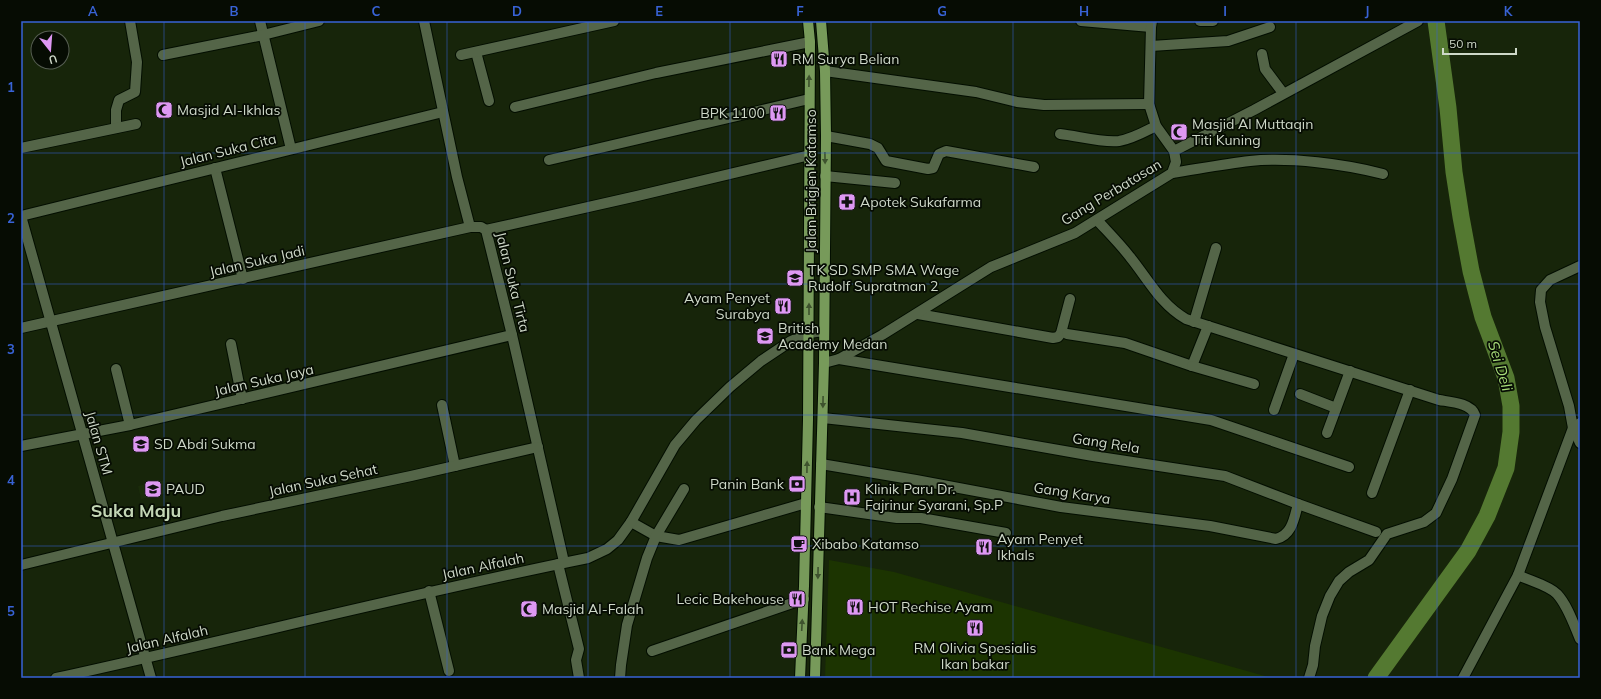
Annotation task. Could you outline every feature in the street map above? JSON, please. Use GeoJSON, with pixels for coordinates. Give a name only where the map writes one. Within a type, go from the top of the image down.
{"type":"FeatureCollection","features":[{"type":"Feature","properties":{"kind":"main road","name":"Jalan Brigjen Katamso"},"geometry":{"type":"LineString","coordinates":[[799,678],[804,599],[809,333],[810,42],[808,21]]}},
{"type":"Feature","properties":{"kind":"main road","name":"Jalan Brigjen Katamso"},"geometry":{"type":"LineString","coordinates":[[815,678],[819,507],[823,418],[826,176],[825,71],[821,21]]}},
{"type":"Feature","properties":{"kind":"street"},"geometry":{"type":"LineString","coordinates":[[116,128],[116,110],[119,100],[135,92],[137,62],[130,21]]}},
{"type":"Feature","properties":{"kind":"street"},"geometry":{"type":"LineString","coordinates":[[260,21],[290,149]]}},
{"type":"Feature","properties":{"kind":"street"},"geometry":{"type":"LineString","coordinates":[[163,55],[263,35],[319,21]]}},
{"type":"Feature","properties":{"kind":"street"},"geometry":{"type":"LineString","coordinates":[[424,21],[443,112],[470,227]]}},
{"type":"Feature","properties":{"kind":"street"},"geometry":{"type":"LineString","coordinates":[[461,55],[614,21]]}},
{"type":"Feature","properties":{"kind":"street"},"geometry":{"type":"LineString","coordinates":[[1081,21],[1152,24],[1149,104],[1156,126],[1174,151]]}},
{"type":"Feature","properties":{"kind":"street"},"geometry":{"type":"LineString","coordinates":[[1200,21],[1212,21]]}},
{"type":"Feature","properties":{"kind":"street","name":"Gang Perbatasan"},"geometry":{"type":"LineString","coordinates":[[824,362],[839,359],[918,314],[991,267],[1074,233],[1097,220],[1172,173],[1176,162],[1174,151],[1254,110],[1418,21]]}},
{"type":"Feature","properties":{"kind":"street"},"geometry":{"type":"LineString","coordinates":[[1151,46],[1228,41],[1270,27]]}},
{"type":"Feature","properties":{"kind":"street"},"geometry":{"type":"LineString","coordinates":[[515,107],[656,73],[810,42]]}},
{"type":"Feature","properties":{"kind":"street"},"geometry":{"type":"LineString","coordinates":[[476,52],[489,101]]}},
{"type":"Feature","properties":{"kind":"street"},"geometry":{"type":"LineString","coordinates":[[1262,54],[1265,69],[1283,93]]}},
{"type":"Feature","properties":{"kind":"street"},"geometry":{"type":"LineString","coordinates":[[825,71],[976,92],[1016,102],[1044,105],[1149,104]]}},
{"type":"Feature","properties":{"kind":"street"},"geometry":{"type":"LineString","coordinates":[[550,160],[809,99]]}},
{"type":"Feature","properties":{"kind":"street","name":"Jalan Suka Cita"},"geometry":{"type":"LineString","coordinates":[[21,216],[443,112]]}},
{"type":"Feature","properties":{"kind":"street"},"geometry":{"type":"LineString","coordinates":[[21,148],[136,124]]}},
{"type":"Feature","properties":{"kind":"street"},"geometry":{"type":"LineString","coordinates":[[1060,134],[1107,141],[1118,141],[1135,136],[1156,126]]}},
{"type":"Feature","properties":{"kind":"street"},"geometry":{"type":"LineString","coordinates":[[826,136],[870,144],[878,148],[886,161],[928,169],[933,168],[939,154],[946,151],[1034,166]]}},
{"type":"Feature","properties":{"kind":"street"},"geometry":{"type":"LineString","coordinates":[[486,230],[601,205],[810,154]]}},
{"type":"Feature","properties":{"kind":"street"},"geometry":{"type":"LineString","coordinates":[[1172,173],[1252,161],[1292,161],[1340,165],[1383,174]]}},
{"type":"Feature","properties":{"kind":"street"},"geometry":{"type":"LineString","coordinates":[[214,168],[243,279]]}},
{"type":"Feature","properties":{"kind":"street"},"geometry":{"type":"LineString","coordinates":[[826,176],[895,183]]}},
{"type":"Feature","properties":{"kind":"street","name":"Jalan STM"},"geometry":{"type":"LineString","coordinates":[[21,216],[114,542],[151,678]]}},
{"type":"Feature","properties":{"kind":"street"},"geometry":{"type":"LineString","coordinates":[[1097,220],[1131,257],[1163,301],[1177,314],[1194,322],[1470,408],[1475,415],[1452,479],[1436,513],[1424,522],[1387,534],[1369,560],[1349,572],[1339,581],[1330,596],[1322,616],[1309,678]]}},
{"type":"Feature","properties":{"kind":"street","name":"Jalan Suka Tirta"},"geometry":{"type":"LineString","coordinates":[[470,227],[481,227],[486,230],[512,335],[538,446],[579,649],[576,660],[579,678]]}},
{"type":"Feature","properties":{"kind":"street","name":"Jalan Suka Jadi"},"geometry":{"type":"LineString","coordinates":[[21,328],[470,227]]}},
{"type":"Feature","properties":{"kind":"street"},"geometry":{"type":"LineString","coordinates":[[1194,322],[1216,248]]}},
{"type":"Feature","properties":{"kind":"street"},"geometry":{"type":"LineString","coordinates":[[1580,266],[1550,280],[1541,290],[1540,302],[1545,328],[1576,425],[1580,443]]}},
{"type":"Feature","properties":{"kind":"street"},"geometry":{"type":"LineString","coordinates":[[918,314],[1052,338],[1058,337],[1061,333],[1070,299]]}},
{"type":"Feature","properties":{"kind":"street"},"geometry":{"type":"LineString","coordinates":[[1192,366],[1208,326]]}},
{"type":"Feature","properties":{"kind":"street","name":"Jalan Alfalah"},"geometry":{"type":"LineString","coordinates":[[56,678],[429,591],[588,558],[606,549],[618,540],[631,522],[675,445],[696,420],[730,387],[761,361],[791,341],[809,333],[824,331]]}},
{"type":"Feature","properties":{"kind":"street"},"geometry":{"type":"LineString","coordinates":[[1067,334],[1125,343],[1192,366],[1254,384]]}},
{"type":"Feature","properties":{"kind":"street","name":"Jalan Suka Jaya"},"geometry":{"type":"LineString","coordinates":[[21,446],[130,425],[512,335]]}},
{"type":"Feature","properties":{"kind":"street"},"geometry":{"type":"LineString","coordinates":[[231,344],[242,399]]}},
{"type":"Feature","properties":{"kind":"street"},"geometry":{"type":"LineString","coordinates":[[1274,410],[1294,354]]}},
{"type":"Feature","properties":{"kind":"street"},"geometry":{"type":"LineString","coordinates":[[839,359],[1212,420],[1349,466]]}},
{"type":"Feature","properties":{"kind":"street"},"geometry":{"type":"LineString","coordinates":[[116,369],[130,425]]}},
{"type":"Feature","properties":{"kind":"street"},"geometry":{"type":"LineString","coordinates":[[1327,433],[1350,371]]}},
{"type":"Feature","properties":{"kind":"street"},"geometry":{"type":"LineString","coordinates":[[1372,492],[1410,390]]}},
{"type":"Feature","properties":{"kind":"street"},"geometry":{"type":"LineString","coordinates":[[1300,394],[1336,408]]}},
{"type":"Feature","properties":{"kind":"street"},"geometry":{"type":"LineString","coordinates":[[442,406],[455,466]]}},
{"type":"Feature","properties":{"kind":"street"},"geometry":{"type":"LineString","coordinates":[[1569,406],[1580,417]]}},
{"type":"Feature","properties":{"kind":"street","name":"Gang Rela"},"geometry":{"type":"LineString","coordinates":[[823,418],[962,433],[1093,456],[1225,476],[1376,532]]}},
{"type":"Feature","properties":{"kind":"street"},"geometry":{"type":"LineString","coordinates":[[1463,678],[1518,575],[1576,425]]}},
{"type":"Feature","properties":{"kind":"street","name":"Jalan Suka Sehat"},"geometry":{"type":"LineString","coordinates":[[21,565],[222,516],[455,466],[538,446]]}},
{"type":"Feature","properties":{"kind":"street","name":"Gang Karya"},"geometry":{"type":"LineString","coordinates":[[821,464],[1061,507],[1210,526],[1276,539],[1288,533],[1298,504]]}},
{"type":"Feature","properties":{"kind":"street"},"geometry":{"type":"LineString","coordinates":[[620,678],[628,625],[647,558],[656,536],[684,489]]}},
{"type":"Feature","properties":{"kind":"street"},"geometry":{"type":"LineString","coordinates":[[631,522],[656,536],[677,541],[806,503]]}},
{"type":"Feature","properties":{"kind":"street"},"geometry":{"type":"LineString","coordinates":[[819,507],[897,518],[922,518],[1006,533]]}},
{"type":"Feature","properties":{"kind":"street"},"geometry":{"type":"LineString","coordinates":[[1518,575],[1545,586],[1558,594],[1580,639]]}},
{"type":"Feature","properties":{"kind":"street"},"geometry":{"type":"LineString","coordinates":[[429,591],[449,671]]}},
{"type":"Feature","properties":{"kind":"street"},"geometry":{"type":"LineString","coordinates":[[652,651],[804,599]]}},
{"type":"Feature","properties":{"kind":"shaded area","name":"PAUD"},"geometry":{"type":"Polygon","coordinates":[[[165,480],[168,493],[141,499],[138,486],[165,480]]]}},
{"type":"Feature","properties":{"kind":"shaded area"},"geometry":{"type":"Polygon","coordinates":[[[829,560],[894,572],[1272,678],[825,678],[829,560]]]}},
{"type":"Feature","properties":{"kind":"waterway","name":"Sei Deli"},"geometry":{"type":"LineString","coordinates":[[1376,678],[1468,551],[1487,516],[1506,468],[1511,432],[1511,406],[1506,378],[1483,317],[1471,271],[1461,217],[1454,172],[1448,108],[1436,21]]}},
{"type":"Feature","properties":{"kind":"place","name":"RM Surya Belian"},"geometry":{"type":"Point","coordinates":[779,59]}},
{"type":"Feature","properties":{"kind":"place","name":"Masjid Al-Ikhlas"},"geometry":{"type":"Point","coordinates":[164,110]}},
{"type":"Feature","properties":{"kind":"place","name":"BPK 1100"},"geometry":{"type":"Point","coordinates":[778,113]}},
{"type":"Feature","properties":{"kind":"place","name":"Masjid Al Muttaqin Titi Kuning"},"geometry":{"type":"Point","coordinates":[1179,132]}},
{"type":"Feature","properties":{"kind":"place","name":"Apotek Sukafarma"},"geometry":{"type":"Point","coordinates":[847,202]}},
{"type":"Feature","properties":{"kind":"place","name":"TK SD SMP SMA Wage Rudolf Supratman 2"},"geometry":{"type":"Point","coordinates":[795,278]}},
{"type":"Feature","properties":{"kind":"place","name":"Ayam Penyet Surabya"},"geometry":{"type":"Point","coordinates":[783,306]}},
{"type":"Feature","properties":{"kind":"place","name":"British Academy Medan"},"geometry":{"type":"Point","coordinates":[765,336]}},
{"type":"Feature","properties":{"kind":"place","name":"SD Abdi Sukma"},"geometry":{"type":"Point","coordinates":[141,444]}},
{"type":"Feature","properties":{"kind":"place","name":"Panin Bank"},"geometry":{"type":"Point","coordinates":[797,484]}},
{"type":"Feature","properties":{"kind":"place","name":"PAUD"},"geometry":{"type":"Point","coordinates":[153,489]}},
{"type":"Feature","properties":{"kind":"place","name":"Klinik Paru Dr. Fajrinur Syarani, Sp.P"},"geometry":{"type":"Point","coordinates":[852,497]}},
{"type":"Feature","properties":{"kind":"place","name":"Xibabo Katamso"},"geometry":{"type":"Point","coordinates":[799,544]}},
{"type":"Feature","properties":{"kind":"place","name":"Ayam Penyet Ikhals"},"geometry":{"type":"Point","coordinates":[984,547]}},
{"type":"Feature","properties":{"kind":"place","name":"Lecic Bakehouse"},"geometry":{"type":"Point","coordinates":[797,599]}},
{"type":"Feature","properties":{"kind":"place","name":"HOT Rechise Ayam"},"geometry":{"type":"Point","coordinates":[855,607]}},
{"type":"Feature","properties":{"kind":"place","name":"Masjid Al-Falah"},"geometry":{"type":"Point","coordinates":[529,609]}},
{"type":"Feature","properties":{"kind":"place","name":"RM Olivia Spesialis Ikan bakar"},"geometry":{"type":"Point","coordinates":[975,628]}},
{"type":"Feature","properties":{"kind":"place","name":"Bank Mega"},"geometry":{"type":"Point","coordinates":[789,650]}},
{"type":"Feature","properties":{"kind":"district","name":"Suka Maju"},"geometry":{"type":"Point","coordinates":[136,511]}}]}
